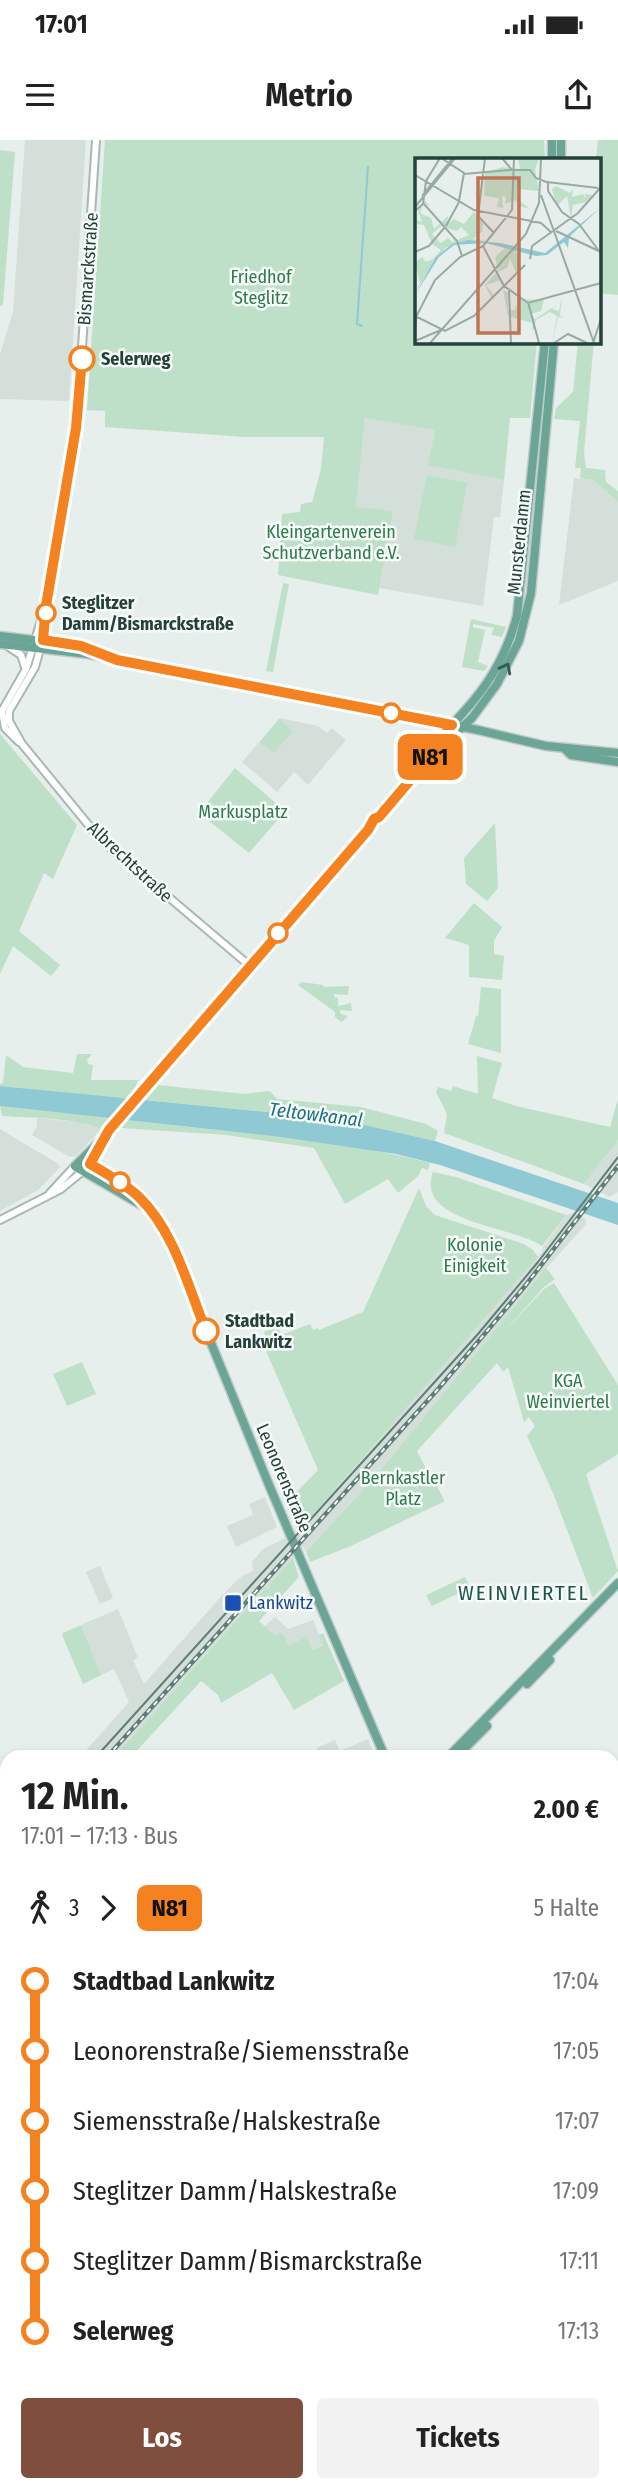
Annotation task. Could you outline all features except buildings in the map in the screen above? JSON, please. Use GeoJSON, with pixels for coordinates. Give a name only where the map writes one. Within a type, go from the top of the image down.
{"type":"FeatureCollection","features":[{"type":"Feature","properties":{"kind":"main road"},"geometry":{"type":"LineString","coordinates":[[552,140],[552,158]]}},
{"type":"Feature","properties":{"kind":"main road"},"geometry":{"type":"LineString","coordinates":[[561,140],[561,158]]}},
{"type":"Feature","properties":{"kind":"main road","name":"Munsterdamm"},"geometry":{"type":"LineString","coordinates":[[435,751],[463,727],[497,684],[522,631],[532,584],[545,343]]}},
{"type":"Feature","properties":{"kind":"main road","name":"Munsterdamm"},"geometry":{"type":"LineString","coordinates":[[435,751],[444,735],[483,688],[502,655],[517,619],[554,343]]}},
{"type":"Feature","properties":{"kind":"main road"},"geometry":{"type":"LineString","coordinates":[[1,642],[81,646],[117,660],[565,749],[584,748],[618,753]]}},
{"type":"Feature","properties":{"kind":"main road"},"geometry":{"type":"LineString","coordinates":[[565,749],[570,755],[618,762]]}},
{"type":"Feature","properties":{"kind":"main road"},"geometry":{"type":"LineString","coordinates":[[75,1167],[376,824],[435,751]]}},
{"type":"Feature","properties":{"kind":"main road"},"geometry":{"type":"LineString","coordinates":[[75,1167],[86,1168],[107,1132]]}},
{"type":"Feature","properties":{"kind":"main road","name":"Leonorenstraße"},"geometry":{"type":"LineString","coordinates":[[86,1168],[151,1212],[167,1235],[264,1473],[382,1750]]}},
{"type":"Feature","properties":{"kind":"main road"},"geometry":{"type":"LineString","coordinates":[[455,1750],[618,1583]]}},
{"type":"Feature","properties":{"kind":"main road"},"geometry":{"type":"LineString","coordinates":[[464,1750],[618,1590]]}},
{"type":"Feature","properties":{"kind":"street","name":"Bismarckstraße"},"geometry":{"type":"LineString","coordinates":[[22,744],[11,725],[9,711],[32,675],[78,415],[96,140]]}},
{"type":"Feature","properties":{"kind":"street"},"geometry":{"type":"LineString","coordinates":[[1,642],[21,655],[26,669]]}},
{"type":"Feature","properties":{"kind":"street","name":"Bismarckstraße"},"geometry":{"type":"LineString","coordinates":[[22,744],[5,728],[2,711],[38,644]]}},
{"type":"Feature","properties":{"kind":"street","name":"Albrechtstraße"},"geometry":{"type":"LineString","coordinates":[[22,744],[104,843],[250,966]]}},
{"type":"Feature","properties":{"kind":"street"},"geometry":{"type":"LineString","coordinates":[[50,1193],[75,1167]]}},
{"type":"Feature","properties":{"kind":"street"},"geometry":{"type":"LineString","coordinates":[[0,1220],[61,1189],[86,1168]]}},
{"type":"Feature","properties":{"kind":"shaded area"},"geometry":{"type":"Polygon","coordinates":[[[25,140],[86,140],[69,401],[0,399],[0,354],[13,312],[25,140]]]}},
{"type":"Feature","properties":{"kind":"shaded area"},"geometry":{"type":"Polygon","coordinates":[[[365,417],[435,430],[429,465],[504,480],[500,517],[494,517],[483,606],[379,588],[393,511],[356,508],[365,417]]]}},
{"type":"Feature","properties":{"kind":"shaded area"},"geometry":{"type":"Polygon","coordinates":[[[574,478],[594,480],[618,502],[618,581],[559,605],[574,478]]]}},
{"type":"Feature","properties":{"kind":"shaded area"},"geometry":{"type":"Polygon","coordinates":[[[280,718],[318,726],[327,733],[332,728],[346,740],[308,785],[294,772],[277,792],[242,762],[280,718]]]}},
{"type":"Feature","properties":{"kind":"shaded area"},"geometry":{"type":"Polygon","coordinates":[[[37,1118],[78,1122],[101,1129],[76,1156],[70,1157],[32,1135],[37,1126],[37,1118]]]}},
{"type":"Feature","properties":{"kind":"shaded area"},"geometry":{"type":"Polygon","coordinates":[[[0,1129],[60,1167],[38,1190],[0,1211],[0,1129]]]}},
{"type":"Feature","properties":{"kind":"shaded area"},"geometry":{"type":"Polygon","coordinates":[[[618,1140],[618,1192],[609,1197],[584,1184],[618,1140]]]}},
{"type":"Feature","properties":{"kind":"shaded area"},"geometry":{"type":"Polygon","coordinates":[[[573,1213],[585,1218],[586,1224],[379,1472],[306,1552],[303,1547],[293,1558],[291,1564],[132,1750],[86,1750],[129,1702],[114,1669],[101,1675],[81,1625],[118,1609],[138,1658],[133,1660],[144,1684],[223,1594],[242,1576],[253,1571],[252,1562],[263,1549],[285,1538],[287,1543],[298,1532],[542,1252],[566,1215],[573,1213]]]}},
{"type":"Feature","properties":{"kind":"shaded area"},"geometry":{"type":"Polygon","coordinates":[[[265,1497],[277,1527],[236,1547],[227,1526],[253,1515],[249,1504],[265,1497]]]}},
{"type":"Feature","properties":{"kind":"shaded area"},"geometry":{"type":"Polygon","coordinates":[[[100,1566],[113,1598],[100,1604],[86,1572],[100,1566]]]}},
{"type":"Feature","properties":{"kind":"shaded area"},"geometry":{"type":"Polygon","coordinates":[[[275,1617],[288,1629],[313,1620],[323,1644],[312,1650],[298,1642],[289,1646],[285,1637],[280,1633],[276,1636],[265,1626],[275,1617]]]}},
{"type":"Feature","properties":{"kind":"shaded area"},"geometry":{"type":"Polygon","coordinates":[[[368,1739],[372,1750],[342,1750],[368,1739]]]}},
{"type":"Feature","properties":{"kind":"shaded area"},"geometry":{"type":"Polygon","coordinates":[[[335,1740],[340,1750],[316,1748],[335,1740]]]}},
{"type":"Feature","properties":{"kind":"green space","name":"Friedhof Steglitz"},"geometry":{"type":"Polygon","coordinates":[[[105,140],[544,140],[545,158],[415,158],[415,343],[537,343],[530,418],[510,418],[504,480],[428,465],[435,430],[365,418],[356,507],[393,511],[378,595],[278,575],[282,514],[300,512],[301,504],[312,502],[321,469],[324,437],[245,437],[105,427],[105,411],[87,410],[105,140]]]}},
{"type":"Feature","properties":{"kind":"green space"},"geometry":{"type":"Polygon","coordinates":[[[598,140],[618,140],[618,295],[600,293],[600,158],[596,158],[598,140]]]}},
{"type":"Feature","properties":{"kind":"green space"},"geometry":{"type":"Polygon","coordinates":[[[0,150],[15,152],[3,304],[0,307],[0,150]]]}},
{"type":"Feature","properties":{"kind":"green space"},"geometry":{"type":"Polygon","coordinates":[[[578,343],[594,343],[584,452],[586,468],[605,470],[606,482],[618,491],[618,502],[594,480],[580,478],[581,468],[575,468],[580,421],[554,419],[556,408],[573,392],[578,343]]]}},
{"type":"Feature","properties":{"kind":"green space"},"geometry":{"type":"Polygon","coordinates":[[[427,475],[467,483],[455,547],[414,539],[427,475]]]}},
{"type":"Feature","properties":{"kind":"green space"},"geometry":{"type":"Polygon","coordinates":[[[283,583],[289,584],[273,672],[266,671],[283,583]]]}},
{"type":"Feature","properties":{"kind":"green space"},"geometry":{"type":"Polygon","coordinates":[[[471,619],[506,627],[502,637],[491,635],[494,628],[473,624],[473,627],[485,630],[478,662],[488,666],[484,671],[462,667],[471,619]]]}},
{"type":"Feature","properties":{"kind":"green space"},"geometry":{"type":"Polygon","coordinates":[[[279,719],[293,731],[274,753],[260,742],[279,719]]]}},
{"type":"Feature","properties":{"kind":"green space"},"geometry":{"type":"Polygon","coordinates":[[[0,734],[77,825],[53,879],[44,873],[19,931],[60,965],[51,976],[13,946],[0,974],[0,734]]]}},
{"type":"Feature","properties":{"kind":"green space","name":"Markusplatz"},"geometry":{"type":"Polygon","coordinates":[[[235,768],[285,811],[249,853],[199,813],[235,768]]]}},
{"type":"Feature","properties":{"kind":"green space"},"geometry":{"type":"Polygon","coordinates":[[[495,823],[498,888],[487,901],[466,884],[464,858],[495,823]]]}},
{"type":"Feature","properties":{"kind":"green space"},"geometry":{"type":"Polygon","coordinates":[[[474,903],[502,927],[494,941],[494,954],[504,956],[502,980],[469,977],[469,945],[445,938],[474,903]]]}},
{"type":"Feature","properties":{"kind":"green space"},"geometry":{"type":"Polygon","coordinates":[[[302,982],[324,987],[349,986],[348,995],[334,994],[334,997],[338,998],[338,1006],[351,1003],[352,1011],[340,1010],[341,1014],[348,1016],[342,1022],[335,1017],[335,1012],[298,985],[302,982]]]}},
{"type":"Feature","properties":{"kind":"green space"},"geometry":{"type":"Polygon","coordinates":[[[481,987],[501,989],[501,1053],[468,1044],[478,1016],[481,987]]]}},
{"type":"Feature","properties":{"kind":"green space"},"geometry":{"type":"Polygon","coordinates":[[[77,1054],[92,1054],[87,1060],[88,1064],[93,1065],[91,1080],[138,1080],[135,1089],[126,1099],[0,1086],[3,1083],[6,1055],[23,1067],[73,1073],[77,1054]]]}},
{"type":"Feature","properties":{"kind":"green space"},"geometry":{"type":"Polygon","coordinates":[[[477,1056],[502,1063],[492,1098],[516,1106],[610,1127],[618,1099],[618,1140],[584,1184],[444,1133],[447,1114],[436,1092],[438,1087],[451,1091],[453,1086],[478,1094],[477,1056]]]}},
{"type":"Feature","properties":{"kind":"green space"},"geometry":{"type":"Polygon","coordinates":[[[158,1085],[244,1094],[270,1091],[277,1099],[361,1107],[426,1124],[438,1131],[435,1141],[337,1119],[145,1100],[158,1085]]]}},
{"type":"Feature","properties":{"kind":"green space"},"geometry":{"type":"Polygon","coordinates":[[[0,1106],[110,1118],[101,1129],[65,1120],[2,1116],[0,1106]]]}},
{"type":"Feature","properties":{"kind":"green space"},"geometry":{"type":"Polygon","coordinates":[[[128,1120],[317,1141],[430,1163],[428,1170],[422,1168],[418,1176],[398,1193],[388,1179],[345,1204],[314,1148],[226,1135],[121,1128],[128,1120]]]}},
{"type":"Feature","properties":{"kind":"green space"},"geometry":{"type":"Polygon","coordinates":[[[433,1172],[456,1177],[566,1215],[542,1246],[452,1213],[438,1202],[431,1189],[433,1172]]]}},
{"type":"Feature","properties":{"kind":"green space","name":"Kolonie Einigkeit"},"geometry":{"type":"Polygon","coordinates":[[[419,1188],[426,1206],[435,1215],[524,1244],[538,1257],[298,1532],[286,1503],[318,1470],[266,1351],[270,1348],[264,1332],[274,1328],[279,1329],[281,1335],[310,1324],[313,1330],[319,1330],[363,1312],[419,1188]]]}},
{"type":"Feature","properties":{"kind":"green space"},"geometry":{"type":"Polygon","coordinates":[[[546,1268],[555,1279],[543,1288],[501,1335],[544,1289],[554,1283],[618,1385],[618,1454],[586,1474],[618,1571],[593,1598],[553,1493],[527,1436],[535,1426],[529,1417],[524,1422],[508,1367],[503,1372],[497,1363],[417,1451],[443,1502],[351,1546],[310,1562],[306,1552],[379,1472],[546,1268]]]}},
{"type":"Feature","properties":{"kind":"green space"},"geometry":{"type":"Polygon","coordinates":[[[82,1362],[96,1394],[67,1406],[53,1374],[82,1362]]]}},
{"type":"Feature","properties":{"kind":"green space"},"geometry":{"type":"Polygon","coordinates":[[[293,1558],[299,1577],[259,1621],[276,1636],[280,1632],[289,1646],[307,1636],[312,1650],[323,1645],[319,1635],[323,1633],[344,1681],[294,1710],[272,1673],[221,1703],[218,1695],[201,1681],[137,1750],[121,1750],[265,1589],[269,1589],[270,1584],[293,1558]]]}},
{"type":"Feature","properties":{"kind":"green space"},"geometry":{"type":"Polygon","coordinates":[[[465,1577],[470,1588],[432,1606],[426,1595],[465,1577]]]}},
{"type":"Feature","properties":{"kind":"green space"},"geometry":{"type":"Polygon","coordinates":[[[81,1625],[101,1675],[83,1684],[62,1635],[81,1625]]]}},
{"type":"Feature","properties":{"kind":"water"},"geometry":{"type":"Polygon","coordinates":[[[0,1086],[338,1119],[435,1141],[618,1203],[618,1225],[440,1165],[396,1154],[281,1137],[0,1106],[0,1086]]]}},
{"type":"Feature","properties":{"kind":"waterway"},"geometry":{"type":"LineString","coordinates":[[362,326],[357,324],[368,167]]}},
{"type":"Feature","properties":{"kind":"tram line"},"geometry":{"type":"LineString","coordinates":[[102,1750],[478,1334],[538,1262],[618,1157]]}},
{"type":"Feature","properties":{"kind":"railway"},"geometry":{"type":"LineString","coordinates":[[113,1750],[439,1388],[525,1286],[618,1166]]}},
{"type":"Feature","properties":{"kind":"bus line","name":"N81"},"geometry":{"type":"LineString","coordinates":[[82,359],[76,428],[46,606],[43,640],[81,646],[117,660],[452,725],[435,752],[379,817],[374,819],[368,830],[109,1130],[90,1164],[134,1192],[158,1220],[167,1235],[206,1331]]}},
{"type":"Feature","properties":{"kind":"place","name":"Selerweg"},"geometry":{"type":"Point","coordinates":[82,359]}},
{"type":"Feature","properties":{"kind":"place","name":"Steglitzer Damm/Bismarckstraße"},"geometry":{"type":"Point","coordinates":[46,613]}},
{"type":"Feature","properties":{"kind":"place","name":"Stadtbad Lankwitz"},"geometry":{"type":"Point","coordinates":[206,1331]}},
{"type":"Feature","properties":{"kind":"place","name":"Lankwitz"},"geometry":{"type":"Point","coordinates":[233,1603]}},
{"type":"Feature","properties":{"kind":"district","name":"WEINVIERTEL"},"geometry":{"type":"Point","coordinates":[524,1593]}},
{"type":"Feature","properties":{"kind":"park label","name":"Kleingartenverein Schutzverband e.V."},"geometry":{"type":"Point","coordinates":[331,542]}},
{"type":"Feature","properties":{"kind":"park label","name":"KGA Weinviertel"},"geometry":{"type":"Point","coordinates":[568,1391]}},
{"type":"Feature","properties":{"kind":"park label","name":"Bernkastler Platz"},"geometry":{"type":"Point","coordinates":[403,1488]}},
{"type":"Feature","properties":{"kind":"water label","name":"Teltowkanal"},"geometry":{"type":"Point","coordinates":[316,1114]}}]}
